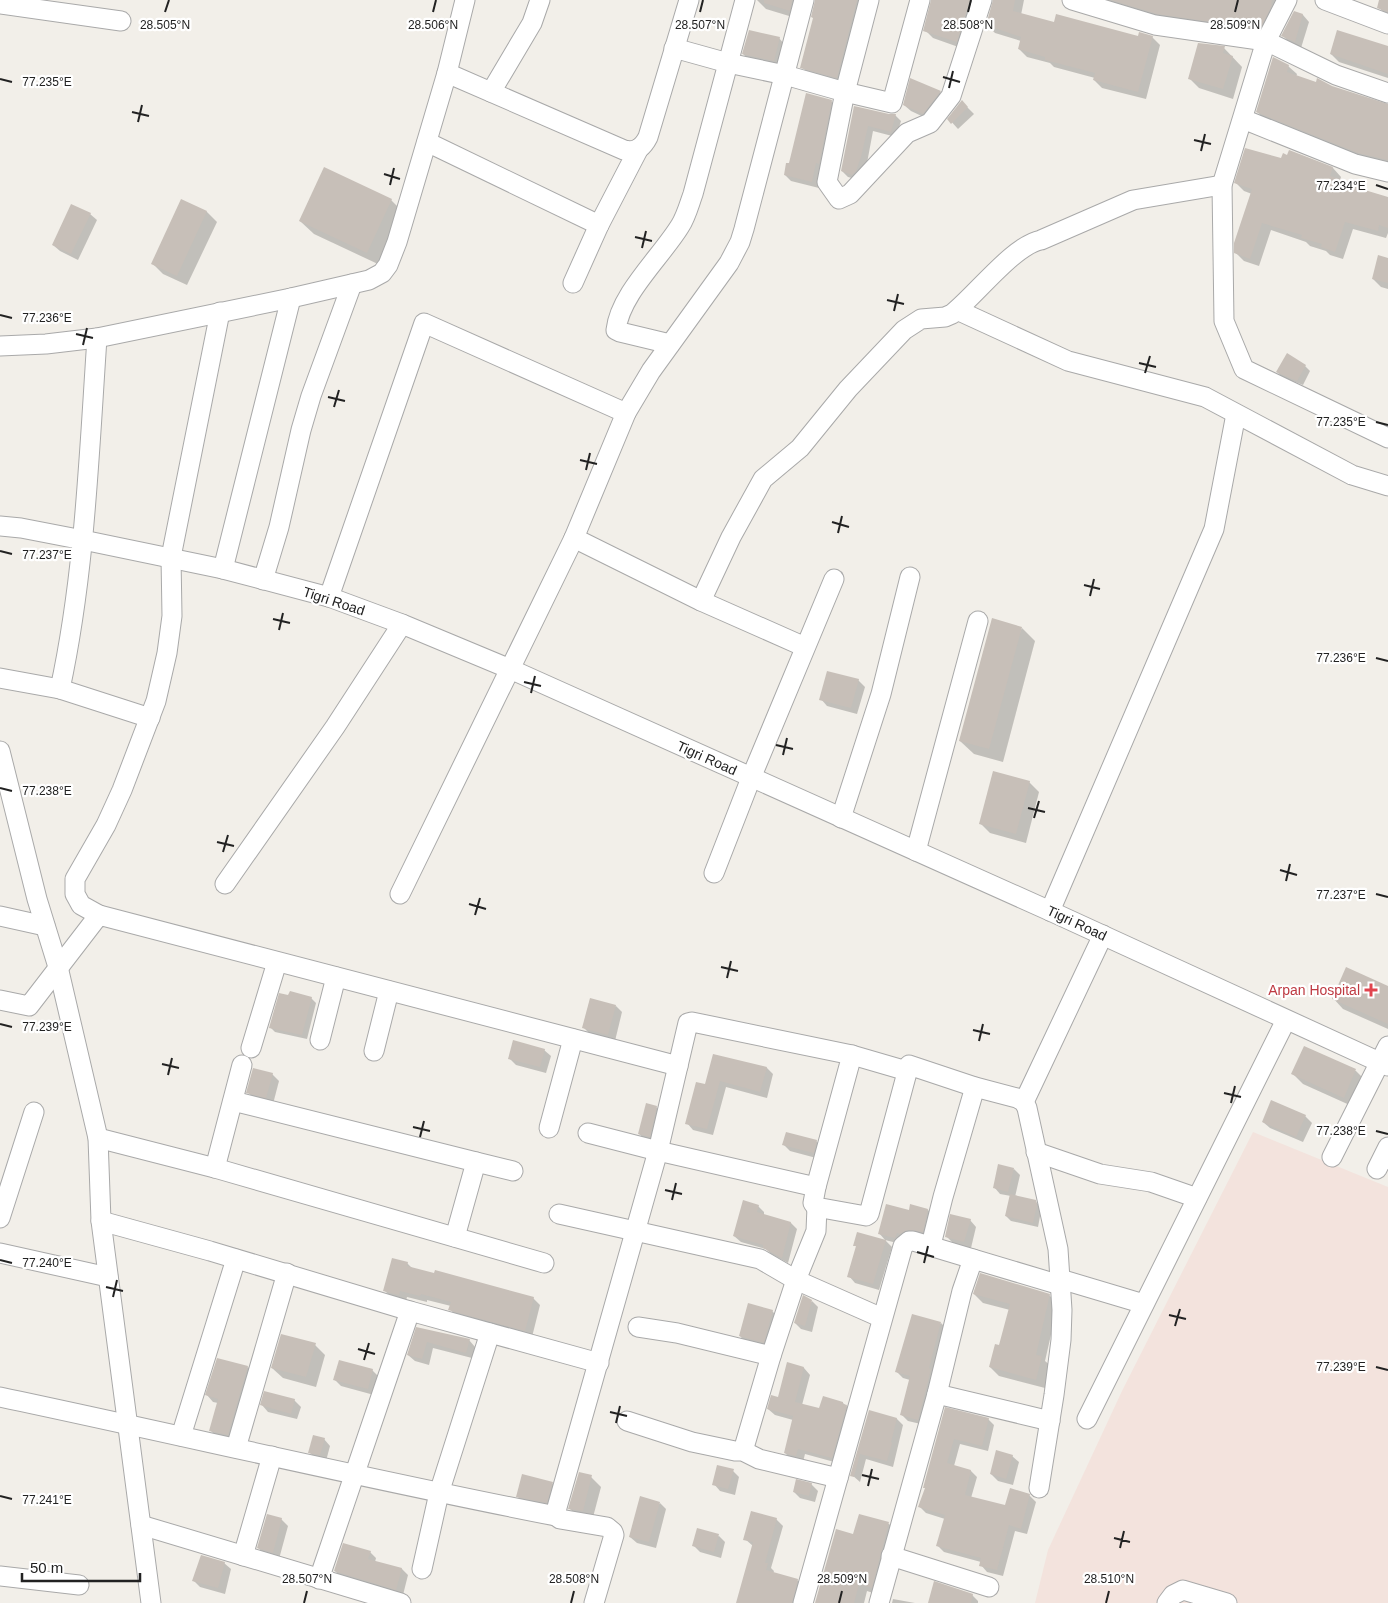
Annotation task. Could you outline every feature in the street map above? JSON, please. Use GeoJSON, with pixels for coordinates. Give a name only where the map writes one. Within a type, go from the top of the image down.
{"type":"FeatureCollection","features":[{"type":"Feature","properties":{"kind":"street"},"geometry":{"type":"LineString","coordinates":[[0,346],[46,344],[97,338],[291,298],[377,277],[388,265],[397,242],[447,73],[465,0]]}},
{"type":"Feature","properties":{"kind":"street"},"geometry":{"type":"LineString","coordinates":[[491,92],[532,23],[540,0]]}},
{"type":"Feature","properties":{"kind":"street"},"geometry":{"type":"LineString","coordinates":[[573,283],[599,225],[640,148],[648,137],[689,0]]}},
{"type":"Feature","properties":{"kind":"street"},"geometry":{"type":"LineString","coordinates":[[670,344],[620,332],[616,330],[616,323],[632,291],[681,225],[693,194],[745,0]]}},
{"type":"Feature","properties":{"kind":"street"},"geometry":{"type":"LineString","coordinates":[[400,894],[574,538],[626,413],[651,371],[729,263],[740,242],[804,0]]}},
{"type":"Feature","properties":{"kind":"street"},"geometry":{"type":"LineString","coordinates":[[869,0],[845,92],[827,182],[839,199],[850,194],[907,133],[930,123],[952,96],[982,0]]}},
{"type":"Feature","properties":{"kind":"street"},"geometry":{"type":"LineString","coordinates":[[674,48],[892,103],[920,0]]}},
{"type":"Feature","properties":{"kind":"street"},"geometry":{"type":"LineString","coordinates":[[1072,0],[1155,25],[1266,42],[1336,75],[1388,93]]}},
{"type":"Feature","properties":{"kind":"street"},"geometry":{"type":"LineString","coordinates":[[1287,0],[1266,42],[1222,186],[1224,321],[1244,369],[1388,438]]}},
{"type":"Feature","properties":{"kind":"street"},"geometry":{"type":"LineString","coordinates":[[1325,0],[1356,6],[1388,24]]}},
{"type":"Feature","properties":{"kind":"street"},"geometry":{"type":"LineString","coordinates":[[0,4],[121,21]]}},
{"type":"Feature","properties":{"kind":"street"},"geometry":{"type":"LineString","coordinates":[[447,73],[629,152],[640,148]]}},
{"type":"Feature","properties":{"kind":"street"},"geometry":{"type":"LineString","coordinates":[[1243,119],[1355,164],[1388,172]]}},
{"type":"Feature","properties":{"kind":"street"},"geometry":{"type":"LineString","coordinates":[[427,142],[599,225]]}},
{"type":"Feature","properties":{"kind":"street"},"geometry":{"type":"LineString","coordinates":[[700,601],[731,537],[764,479],[800,448],[848,389],[904,330],[922,319],[945,317],[957,310],[1018,251],[1032,242],[1041,240],[1133,200],[1222,186]]}},
{"type":"Feature","properties":{"kind":"street"},"geometry":{"type":"LineString","coordinates":[[263,580],[280,527],[301,430],[311,396],[352,284]]}},
{"type":"Feature","properties":{"kind":"street"},"geometry":{"type":"LineString","coordinates":[[223,569],[291,298]]}},
{"type":"Feature","properties":{"kind":"street"},"geometry":{"type":"LineString","coordinates":[[957,310],[1068,362],[1205,397],[1352,476],[1388,486]]}},
{"type":"Feature","properties":{"kind":"street"},"geometry":{"type":"LineString","coordinates":[[220,312],[171,558],[171,628],[161,679],[150,718],[122,790],[106,825],[75,879],[75,894],[81,905],[99,915],[678,1066]]}},
{"type":"Feature","properties":{"kind":"street"},"geometry":{"type":"LineString","coordinates":[[329,597],[424,323],[626,413]]}},
{"type":"Feature","properties":{"kind":"street"},"geometry":{"type":"LineString","coordinates":[[60,689],[73,623],[83,540],[97,338]]}},
{"type":"Feature","properties":{"kind":"street"},"geometry":{"type":"LineString","coordinates":[[1050,910],[1214,529],[1236,414]]}},
{"type":"Feature","properties":{"kind":"street","name":"Tigri Road"},"geometry":{"type":"LineString","coordinates":[[0,526],[21,528],[223,569],[329,597],[402,624],[510,669],[750,778],[1050,910],[1286,1020],[1385,1058]]}},
{"type":"Feature","properties":{"kind":"street"},"geometry":{"type":"LineString","coordinates":[[574,538],[700,601],[805,647]]}},
{"type":"Feature","properties":{"kind":"street"},"geometry":{"type":"LineString","coordinates":[[841,818],[880,694],[910,578]]}},
{"type":"Feature","properties":{"kind":"street"},"geometry":{"type":"LineString","coordinates":[[714,873],[750,778],[834,579]]}},
{"type":"Feature","properties":{"kind":"street"},"geometry":{"type":"LineString","coordinates":[[916,851],[978,621]]}},
{"type":"Feature","properties":{"kind":"street"},"geometry":{"type":"LineString","coordinates":[[225,884],[335,727],[402,624]]}},
{"type":"Feature","properties":{"kind":"street"},"geometry":{"type":"LineString","coordinates":[[0,678],[60,689],[150,718]]}},
{"type":"Feature","properties":{"kind":"street"},"geometry":{"type":"LineString","coordinates":[[0,752],[37,898],[58,967],[98,1138],[101,1221],[140,1525],[152,1603]]}},
{"type":"Feature","properties":{"kind":"street"},"geometry":{"type":"LineString","coordinates":[[0,1000],[29,1006],[99,915]]}},
{"type":"Feature","properties":{"kind":"street"},"geometry":{"type":"LineString","coordinates":[[0,916],[45,926]]}},
{"type":"Feature","properties":{"kind":"street"},"geometry":{"type":"LineString","coordinates":[[1039,1488],[1060,1340],[1060,1282],[1058,1249],[1024,1102],[1104,935]]}},
{"type":"Feature","properties":{"kind":"street"},"geometry":{"type":"LineString","coordinates":[[251,1048],[277,962]]}},
{"type":"Feature","properties":{"kind":"street"},"geometry":{"type":"LineString","coordinates":[[320,1040],[336,977]]}},
{"type":"Feature","properties":{"kind":"street"},"geometry":{"type":"LineString","coordinates":[[374,1051],[389,991]]}},
{"type":"Feature","properties":{"kind":"street"},"geometry":{"type":"LineString","coordinates":[[1087,1419],[1286,1020]]}},
{"type":"Feature","properties":{"kind":"street"},"geometry":{"type":"LineString","coordinates":[[556,1516],[658,1151],[688,1024],[692,1022],[852,1055],[907,1071]]}},
{"type":"Feature","properties":{"kind":"street"},"geometry":{"type":"LineString","coordinates":[[549,1128],[573,1038]]}},
{"type":"Feature","properties":{"kind":"street"},"geometry":{"type":"LineString","coordinates":[[852,1055],[816,1187],[813,1202],[814,1206],[817,1207],[866,1216],[869,1214],[909,1065],[975,1087],[1017,1098],[1024,1102]]}},
{"type":"Feature","properties":{"kind":"street"},"geometry":{"type":"LineString","coordinates":[[1332,1157],[1385,1058]]}},
{"type":"Feature","properties":{"kind":"street"},"geometry":{"type":"LineString","coordinates":[[215,1168],[242,1065]]}},
{"type":"Feature","properties":{"kind":"street"},"geometry":{"type":"LineString","coordinates":[[931,1245],[943,1196],[975,1087]]}},
{"type":"Feature","properties":{"kind":"street"},"geometry":{"type":"LineString","coordinates":[[233,1101],[513,1171]]}},
{"type":"Feature","properties":{"kind":"street"},"geometry":{"type":"LineString","coordinates":[[0,1218],[34,1112]]}},
{"type":"Feature","properties":{"kind":"street"},"geometry":{"type":"LineString","coordinates":[[588,1132],[658,1151],[816,1187]]}},
{"type":"Feature","properties":{"kind":"street"},"geometry":{"type":"LineString","coordinates":[[98,1138],[215,1168],[544,1263]]}},
{"type":"Feature","properties":{"kind":"street"},"geometry":{"type":"LineString","coordinates":[[1377,1169],[1388,1147]]}},
{"type":"Feature","properties":{"kind":"street"},"geometry":{"type":"LineString","coordinates":[[1036,1152],[1100,1174],[1151,1182],[1197,1198]]}},
{"type":"Feature","properties":{"kind":"street"},"geometry":{"type":"LineString","coordinates":[[454,1237],[476,1162]]}},
{"type":"Feature","properties":{"kind":"street"},"geometry":{"type":"LineString","coordinates":[[743,1451],[796,1280],[816,1231],[817,1207]]}},
{"type":"Feature","properties":{"kind":"street"},"geometry":{"type":"LineString","coordinates":[[559,1214],[760,1259],[796,1280],[882,1318]]}},
{"type":"Feature","properties":{"kind":"street"},"geometry":{"type":"LineString","coordinates":[[101,1221],[210,1250],[410,1311],[599,1363]]}},
{"type":"Feature","properties":{"kind":"street"},"geometry":{"type":"LineString","coordinates":[[803,1603],[882,1318],[904,1246],[909,1241],[931,1245],[973,1259],[1144,1304]]}},
{"type":"Feature","properties":{"kind":"street"},"geometry":{"type":"LineString","coordinates":[[0,1253],[108,1277]]}},
{"type":"Feature","properties":{"kind":"street"},"geometry":{"type":"LineString","coordinates":[[182,1436],[236,1259]]}},
{"type":"Feature","properties":{"kind":"street"},"geometry":{"type":"LineString","coordinates":[[879,1603],[937,1394],[962,1291],[973,1259]]}},
{"type":"Feature","properties":{"kind":"street"},"geometry":{"type":"LineString","coordinates":[[236,1448],[287,1274]]}},
{"type":"Feature","properties":{"kind":"street"},"geometry":{"type":"LineString","coordinates":[[319,1579],[410,1311]]}},
{"type":"Feature","properties":{"kind":"street"},"geometry":{"type":"LineString","coordinates":[[638,1327],[677,1333],[771,1356]]}},
{"type":"Feature","properties":{"kind":"street"},"geometry":{"type":"LineString","coordinates":[[422,1569],[439,1494],[490,1333]]}},
{"type":"Feature","properties":{"kind":"street"},"geometry":{"type":"LineString","coordinates":[[937,1394],[1050,1421]]}},
{"type":"Feature","properties":{"kind":"street"},"geometry":{"type":"LineString","coordinates":[[0,1396],[439,1494],[606,1527],[612,1530],[614,1535],[599,1602]]}},
{"type":"Feature","properties":{"kind":"street"},"geometry":{"type":"LineString","coordinates":[[627,1421],[692,1442],[743,1451],[759,1459],[838,1478]]}},
{"type":"Feature","properties":{"kind":"street"},"geometry":{"type":"LineString","coordinates":[[243,1556],[272,1456]]}},
{"type":"Feature","properties":{"kind":"street"},"geometry":{"type":"LineString","coordinates":[[140,1525],[400,1603]]}},
{"type":"Feature","properties":{"kind":"street"},"geometry":{"type":"LineString","coordinates":[[891,1556],[989,1586]]}},
{"type":"Feature","properties":{"kind":"street"},"geometry":{"type":"LineString","coordinates":[[0,1576],[79,1585]]}},
{"type":"Feature","properties":{"kind":"street"},"geometry":{"type":"LineString","coordinates":[[1167,1603],[1173,1595],[1183,1590],[1227,1603]]}},
{"type":"Feature","properties":{"kind":"shaded area"},"geometry":{"type":"Polygon","coordinates":[[[1253,1132],[1388,1187],[1388,1603],[1035,1603],[1048,1550],[1122,1391],[1253,1132]]]}},
{"type":"Feature","properties":{"kind":"building"},"geometry":{"type":"Polygon","coordinates":[[[764,0],[792,0],[790,11],[764,3],[764,0]]]}},
{"type":"Feature","properties":{"kind":"building"},"geometry":{"type":"Polygon","coordinates":[[[815,0],[857,0],[837,78],[800,68],[813,18],[811,17],[815,0]]]}},
{"type":"Feature","properties":{"kind":"building"},"geometry":{"type":"Polygon","coordinates":[[[931,0],[970,0],[957,42],[923,31],[931,0]]]}},
{"type":"Feature","properties":{"kind":"building"},"geometry":{"type":"Polygon","coordinates":[[[993,0],[1015,0],[1013,11],[1054,22],[1056,14],[1138,36],[1139,32],[1153,36],[1138,92],[1093,80],[1095,73],[1045,60],[1045,57],[1018,49],[1021,37],[986,25],[993,0]]]}},
{"type":"Feature","properties":{"kind":"building"},"geometry":{"type":"Polygon","coordinates":[[[1111,0],[1272,0],[1272,5],[1260,29],[1157,14],[1111,0]]]}},
{"type":"Feature","properties":{"kind":"building"},"geometry":{"type":"Polygon","coordinates":[[[1379,0],[1388,0],[1388,12],[1377,8],[1379,0]]]}},
{"type":"Feature","properties":{"kind":"building"},"geometry":{"type":"Polygon","coordinates":[[[1294,11],[1303,14],[1295,42],[1281,36],[1294,11]]]}},
{"type":"Feature","properties":{"kind":"building"},"geometry":{"type":"Polygon","coordinates":[[[749,30],[780,37],[774,61],[742,54],[749,30]]]}},
{"type":"Feature","properties":{"kind":"building"},"geometry":{"type":"Polygon","coordinates":[[[1337,30],[1388,46],[1388,74],[1330,54],[1337,30]]]}},
{"type":"Feature","properties":{"kind":"building"},"geometry":{"type":"Polygon","coordinates":[[[1198,43],[1225,46],[1223,53],[1233,56],[1223,89],[1188,79],[1198,43]]]}},
{"type":"Feature","properties":{"kind":"building"},"geometry":{"type":"Polygon","coordinates":[[[1273,57],[1289,65],[1287,72],[1316,82],[1317,78],[1332,86],[1388,104],[1388,160],[1358,153],[1256,112],[1273,57]]]}},
{"type":"Feature","properties":{"kind":"building"},"geometry":{"type":"Polygon","coordinates":[[[910,78],[941,91],[923,114],[903,105],[910,78]]]}},
{"type":"Feature","properties":{"kind":"building"},"geometry":{"type":"Polygon","coordinates":[[[806,93],[832,100],[819,164],[816,163],[812,182],[784,175],[786,163],[789,163],[806,93]]]}},
{"type":"Feature","properties":{"kind":"building"},"geometry":{"type":"Polygon","coordinates":[[[962,100],[968,107],[951,124],[947,119],[962,100]]]}},
{"type":"Feature","properties":{"kind":"building"},"geometry":{"type":"Polygon","coordinates":[[[854,106],[896,114],[891,132],[868,126],[861,157],[856,171],[852,175],[841,171],[854,106]]]}},
{"type":"Feature","properties":{"kind":"building"},"geometry":{"type":"Polygon","coordinates":[[[1245,148],[1281,158],[1283,153],[1287,155],[1289,150],[1333,167],[1330,176],[1359,185],[1358,188],[1388,197],[1388,228],[1379,225],[1378,231],[1345,222],[1335,252],[1321,247],[1322,244],[1301,238],[1302,235],[1262,223],[1250,259],[1234,253],[1234,243],[1252,189],[1234,183],[1245,148]]]}},
{"type":"Feature","properties":{"kind":"building"},"geometry":{"type":"Polygon","coordinates":[[[324,167],[392,199],[367,253],[299,221],[324,167]]]}},
{"type":"Feature","properties":{"kind":"building"},"geometry":{"type":"Polygon","coordinates":[[[181,199],[207,211],[177,276],[151,264],[181,199]]]}},
{"type":"Feature","properties":{"kind":"building"},"geometry":{"type":"Polygon","coordinates":[[[71,204],[91,213],[71,254],[52,245],[71,204]]]}},
{"type":"Feature","properties":{"kind":"building"},"geometry":{"type":"Polygon","coordinates":[[[1378,255],[1388,258],[1388,283],[1372,279],[1378,255]]]}},
{"type":"Feature","properties":{"kind":"building"},"geometry":{"type":"Polygon","coordinates":[[[1287,353],[1306,365],[1297,381],[1276,372],[1287,353]]]}},
{"type":"Feature","properties":{"kind":"building"},"geometry":{"type":"Polygon","coordinates":[[[992,618],[1022,627],[989,749],[959,741],[992,618]]]}},
{"type":"Feature","properties":{"kind":"building"},"geometry":{"type":"Polygon","coordinates":[[[827,671],[859,679],[851,708],[819,700],[827,671]]]}},
{"type":"Feature","properties":{"kind":"building"},"geometry":{"type":"Polygon","coordinates":[[[993,771],[1030,781],[1016,834],[979,824],[993,771]]]}},
{"type":"Feature","properties":{"kind":"building"},"geometry":{"type":"Polygon","coordinates":[[[1346,967],[1388,986],[1388,1024],[1332,999],[1346,967]]]}},
{"type":"Feature","properties":{"kind":"building"},"geometry":{"type":"Polygon","coordinates":[[[290,991],[312,997],[302,1035],[269,1028],[279,993],[288,995],[290,991]]]}},
{"type":"Feature","properties":{"kind":"building"},"geometry":{"type":"Polygon","coordinates":[[[590,998],[616,1005],[608,1035],[582,1028],[590,998]]]}},
{"type":"Feature","properties":{"kind":"building"},"geometry":{"type":"Polygon","coordinates":[[[513,1040],[545,1049],[540,1067],[508,1059],[513,1040]]]}},
{"type":"Feature","properties":{"kind":"building"},"geometry":{"type":"Polygon","coordinates":[[[1304,1046],[1356,1069],[1344,1098],[1291,1074],[1304,1046]]]}},
{"type":"Feature","properties":{"kind":"building"},"geometry":{"type":"Polygon","coordinates":[[[713,1054],[767,1067],[760,1092],[720,1081],[707,1129],[685,1124],[696,1082],[705,1084],[713,1054]]]}},
{"type":"Feature","properties":{"kind":"building"},"geometry":{"type":"Polygon","coordinates":[[[253,1068],[273,1073],[266,1098],[246,1093],[253,1068]]]}},
{"type":"Feature","properties":{"kind":"building"},"geometry":{"type":"Polygon","coordinates":[[[1271,1100],[1306,1115],[1296,1137],[1262,1122],[1271,1100]]]}},
{"type":"Feature","properties":{"kind":"building"},"geometry":{"type":"Polygon","coordinates":[[[646,1103],[657,1106],[650,1137],[638,1134],[646,1103]]]}},
{"type":"Feature","properties":{"kind":"building"},"geometry":{"type":"Polygon","coordinates":[[[786,1132],[817,1140],[814,1153],[782,1145],[786,1132]]]}},
{"type":"Feature","properties":{"kind":"building"},"geometry":{"type":"Polygon","coordinates":[[[998,1164],[1014,1168],[1008,1192],[993,1188],[998,1164]]]}},
{"type":"Feature","properties":{"kind":"building"},"geometry":{"type":"Polygon","coordinates":[[[1010,1194],[1036,1200],[1037,1205],[1033,1223],[1005,1216],[1010,1194]]]}},
{"type":"Feature","properties":{"kind":"building"},"geometry":{"type":"Polygon","coordinates":[[[743,1200],[759,1205],[757,1212],[791,1222],[782,1258],[763,1248],[763,1245],[733,1236],[743,1200]]]}},
{"type":"Feature","properties":{"kind":"building"},"geometry":{"type":"Polygon","coordinates":[[[886,1204],[909,1210],[910,1204],[928,1209],[923,1232],[908,1230],[900,1234],[897,1233],[895,1238],[878,1234],[886,1204]]]}},
{"type":"Feature","properties":{"kind":"building"},"geometry":{"type":"Polygon","coordinates":[[[950,1214],[971,1219],[964,1242],[945,1237],[950,1214]]]}},
{"type":"Feature","properties":{"kind":"building"},"geometry":{"type":"Polygon","coordinates":[[[857,1232],[886,1240],[873,1284],[847,1277],[856,1246],[853,1246],[857,1232]]]}},
{"type":"Feature","properties":{"kind":"building"},"geometry":{"type":"Polygon","coordinates":[[[392,1258],[408,1262],[407,1266],[434,1273],[435,1270],[534,1297],[525,1331],[448,1310],[451,1302],[421,1294],[420,1296],[400,1291],[399,1295],[383,1291],[392,1258]]]}},
{"type":"Feature","properties":{"kind":"building"},"geometry":{"type":"Polygon","coordinates":[[[980,1273],[1050,1294],[1036,1355],[1042,1356],[1036,1380],[989,1367],[995,1344],[999,1345],[1010,1304],[973,1294],[980,1273]]]}},
{"type":"Feature","properties":{"kind":"building"},"geometry":{"type":"Polygon","coordinates":[[[803,1295],[812,1300],[805,1326],[794,1323],[803,1295]]]}},
{"type":"Feature","properties":{"kind":"building"},"geometry":{"type":"Polygon","coordinates":[[[748,1303],[773,1310],[764,1343],[739,1336],[748,1303]]]}},
{"type":"Feature","properties":{"kind":"building"},"geometry":{"type":"Polygon","coordinates":[[[912,1314],[941,1322],[918,1420],[900,1415],[910,1376],[895,1372],[912,1314]]]}},
{"type":"Feature","properties":{"kind":"building"},"geometry":{"type":"Polygon","coordinates":[[[416,1327],[470,1339],[466,1353],[427,1342],[422,1359],[407,1355],[416,1327]]]}},
{"type":"Feature","properties":{"kind":"building"},"geometry":{"type":"Polygon","coordinates":[[[281,1334],[316,1343],[306,1377],[271,1368],[281,1334]]]}},
{"type":"Feature","properties":{"kind":"building"},"geometry":{"type":"Polygon","coordinates":[[[217,1358],[248,1366],[228,1435],[209,1431],[218,1399],[205,1395],[217,1358]]]}},
{"type":"Feature","properties":{"kind":"building"},"geometry":{"type":"Polygon","coordinates":[[[339,1360],[373,1369],[368,1389],[333,1380],[339,1360]]]}},
{"type":"Feature","properties":{"kind":"building"},"geometry":{"type":"Polygon","coordinates":[[[787,1362],[804,1367],[795,1402],[819,1408],[823,1396],[847,1405],[832,1458],[798,1449],[796,1456],[784,1453],[793,1416],[767,1409],[771,1395],[778,1397],[787,1362]]]}},
{"type":"Feature","properties":{"kind":"building"},"geometry":{"type":"Polygon","coordinates":[[[264,1391],[295,1399],[291,1414],[260,1405],[264,1391]]]}},
{"type":"Feature","properties":{"kind":"building"},"geometry":{"type":"Polygon","coordinates":[[[945,1407],[989,1418],[982,1446],[954,1439],[947,1463],[971,1470],[965,1495],[1005,1505],[1010,1488],[1030,1494],[1021,1529],[1009,1525],[997,1570],[979,1566],[981,1558],[936,1546],[945,1515],[918,1507],[925,1488],[923,1488],[945,1407]]]}},
{"type":"Feature","properties":{"kind":"building"},"geometry":{"type":"Polygon","coordinates":[[[869,1410],[897,1418],[887,1461],[860,1454],[854,1477],[850,1476],[869,1410]]]}},
{"type":"Feature","properties":{"kind":"building"},"geometry":{"type":"Polygon","coordinates":[[[313,1435],[325,1438],[320,1455],[308,1453],[313,1435]]]}},
{"type":"Feature","properties":{"kind":"building"},"geometry":{"type":"Polygon","coordinates":[[[996,1450],[1013,1455],[1006,1479],[990,1474],[996,1450]]]}},
{"type":"Feature","properties":{"kind":"building"},"geometry":{"type":"Polygon","coordinates":[[[717,1465],[734,1469],[728,1489],[712,1485],[717,1465]]]}},
{"type":"Feature","properties":{"kind":"building"},"geometry":{"type":"Polygon","coordinates":[[[579,1472],[592,1475],[583,1511],[568,1509],[579,1472]]]}},
{"type":"Feature","properties":{"kind":"building"},"geometry":{"type":"Polygon","coordinates":[[[522,1474],[553,1482],[547,1503],[516,1497],[522,1474]]]}},
{"type":"Feature","properties":{"kind":"building"},"geometry":{"type":"Polygon","coordinates":[[[796,1479],[812,1483],[809,1496],[793,1492],[796,1479]]]}},
{"type":"Feature","properties":{"kind":"building"},"geometry":{"type":"Polygon","coordinates":[[[640,1496],[660,1502],[649,1542],[629,1537],[640,1496]]]}},
{"type":"Feature","properties":{"kind":"building"},"geometry":{"type":"Polygon","coordinates":[[[751,1511],[777,1518],[765,1563],[768,1563],[766,1570],[798,1579],[792,1603],[736,1603],[753,1542],[743,1540],[751,1511]]]}},
{"type":"Feature","properties":{"kind":"building"},"geometry":{"type":"Polygon","coordinates":[[[267,1514],[282,1518],[273,1553],[257,1548],[267,1514]]]}},
{"type":"Feature","properties":{"kind":"building"},"geometry":{"type":"Polygon","coordinates":[[[859,1514],[889,1522],[872,1588],[859,1584],[854,1603],[815,1603],[836,1529],[853,1534],[859,1514]]]}},
{"type":"Feature","properties":{"kind":"building"},"geometry":{"type":"Polygon","coordinates":[[[697,1528],[719,1534],[714,1552],[692,1546],[697,1528]]]}},
{"type":"Feature","properties":{"kind":"building"},"geometry":{"type":"Polygon","coordinates":[[[343,1543],[371,1551],[368,1559],[402,1568],[396,1590],[334,1571],[343,1543]]]}},
{"type":"Feature","properties":{"kind":"building"},"geometry":{"type":"Polygon","coordinates":[[[201,1555],[225,1562],[218,1588],[192,1581],[201,1555]]]}},
{"type":"Feature","properties":{"kind":"building"},"geometry":{"type":"Polygon","coordinates":[[[934,1581],[973,1594],[971,1603],[928,1603],[934,1581]]]}},
{"type":"Feature","properties":{"kind":"place","name":"Arpan Hospital"},"geometry":{"type":"Point","coordinates":[1371,990]}}]}
